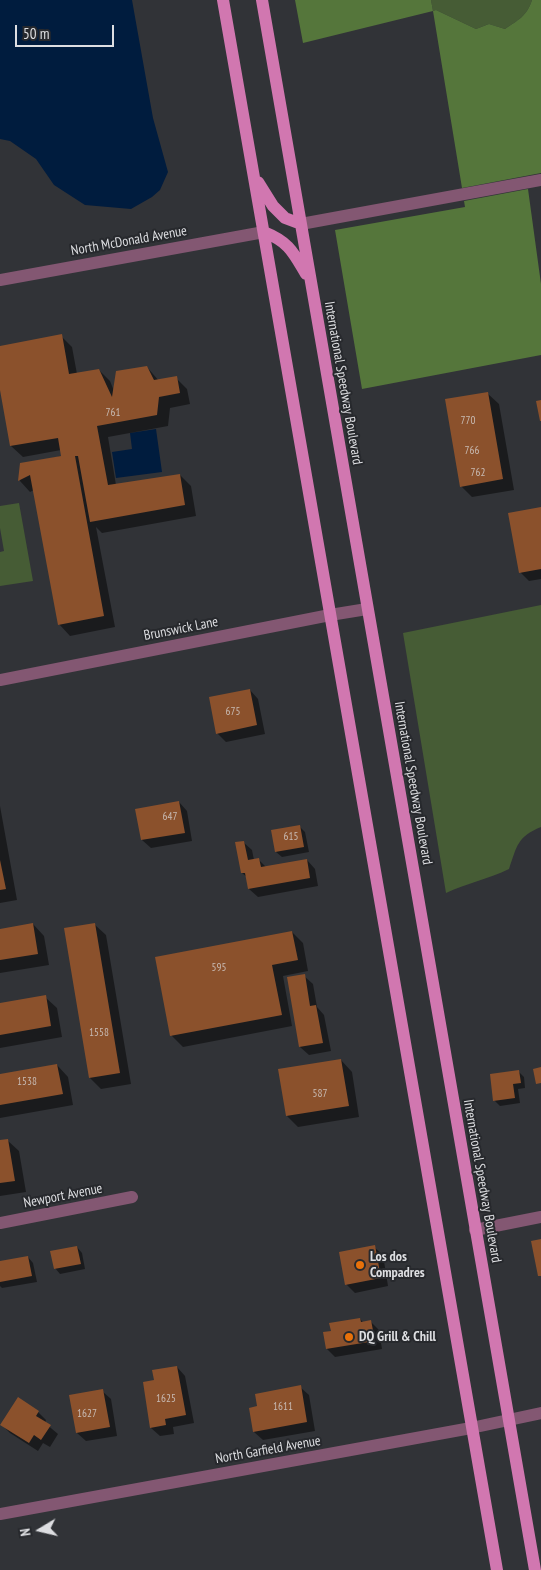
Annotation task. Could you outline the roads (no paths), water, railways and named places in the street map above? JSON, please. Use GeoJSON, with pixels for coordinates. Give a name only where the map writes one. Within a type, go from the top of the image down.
{"type":"FeatureCollection","features":[{"type":"Feature","properties":{"kind":"main road"},"geometry":{"type":"LineString","coordinates":[[223,0],[496,1570]]}},
{"type":"Feature","properties":{"kind":"main road","name":"International Speedway Boulevard"},"geometry":{"type":"LineString","coordinates":[[262,0],[535,1570]]}},
{"type":"Feature","properties":{"kind":"main road"},"geometry":{"type":"LineString","coordinates":[[254,176],[273,206],[285,218],[301,224]]}},
{"type":"Feature","properties":{"kind":"main road"},"geometry":{"type":"LineString","coordinates":[[264,232],[278,238],[290,248],[310,281]]}},
{"type":"Feature","properties":{"kind":"street"},"geometry":{"type":"LineString","coordinates":[[301,224],[541,180]]}},
{"type":"Feature","properties":{"kind":"street","name":"North McDonald Avenue"},"geometry":{"type":"LineString","coordinates":[[0,280],[264,232]]}},
{"type":"Feature","properties":{"kind":"street","name":"Brunswick Lane"},"geometry":{"type":"LineString","coordinates":[[0,680],[368,609]]}},
{"type":"Feature","properties":{"kind":"street","name":"Newport Avenue"},"geometry":{"type":"LineString","coordinates":[[0,1223],[132,1198]]}},
{"type":"Feature","properties":{"kind":"street"},"geometry":{"type":"LineString","coordinates":[[476,1230],[541,1217]]}},
{"type":"Feature","properties":{"kind":"street","name":"North Garfield Avenue"},"geometry":{"type":"LineString","coordinates":[[0,1514],[471,1428],[541,1413]]}},
{"type":"Feature","properties":{"kind":"water"},"geometry":{"type":"Polygon","coordinates":[[[0,0],[132,0],[153,118],[168,172],[160,190],[152,197],[131,209],[85,205],[54,185],[36,159],[10,141],[0,139],[0,0]]]}},
{"type":"Feature","properties":{"kind":"water"},"geometry":{"type":"Polygon","coordinates":[[[156,429],[162,472],[116,478],[112,452],[132,449],[130,433],[156,429]]]}},
{"type":"Feature","properties":{"kind":"place","name":"Los dos Compadres"},"geometry":{"type":"Point","coordinates":[360,1265]}},
{"type":"Feature","properties":{"kind":"place","name":"DQ Grill & Chill"},"geometry":{"type":"Point","coordinates":[349,1337]}}]}
